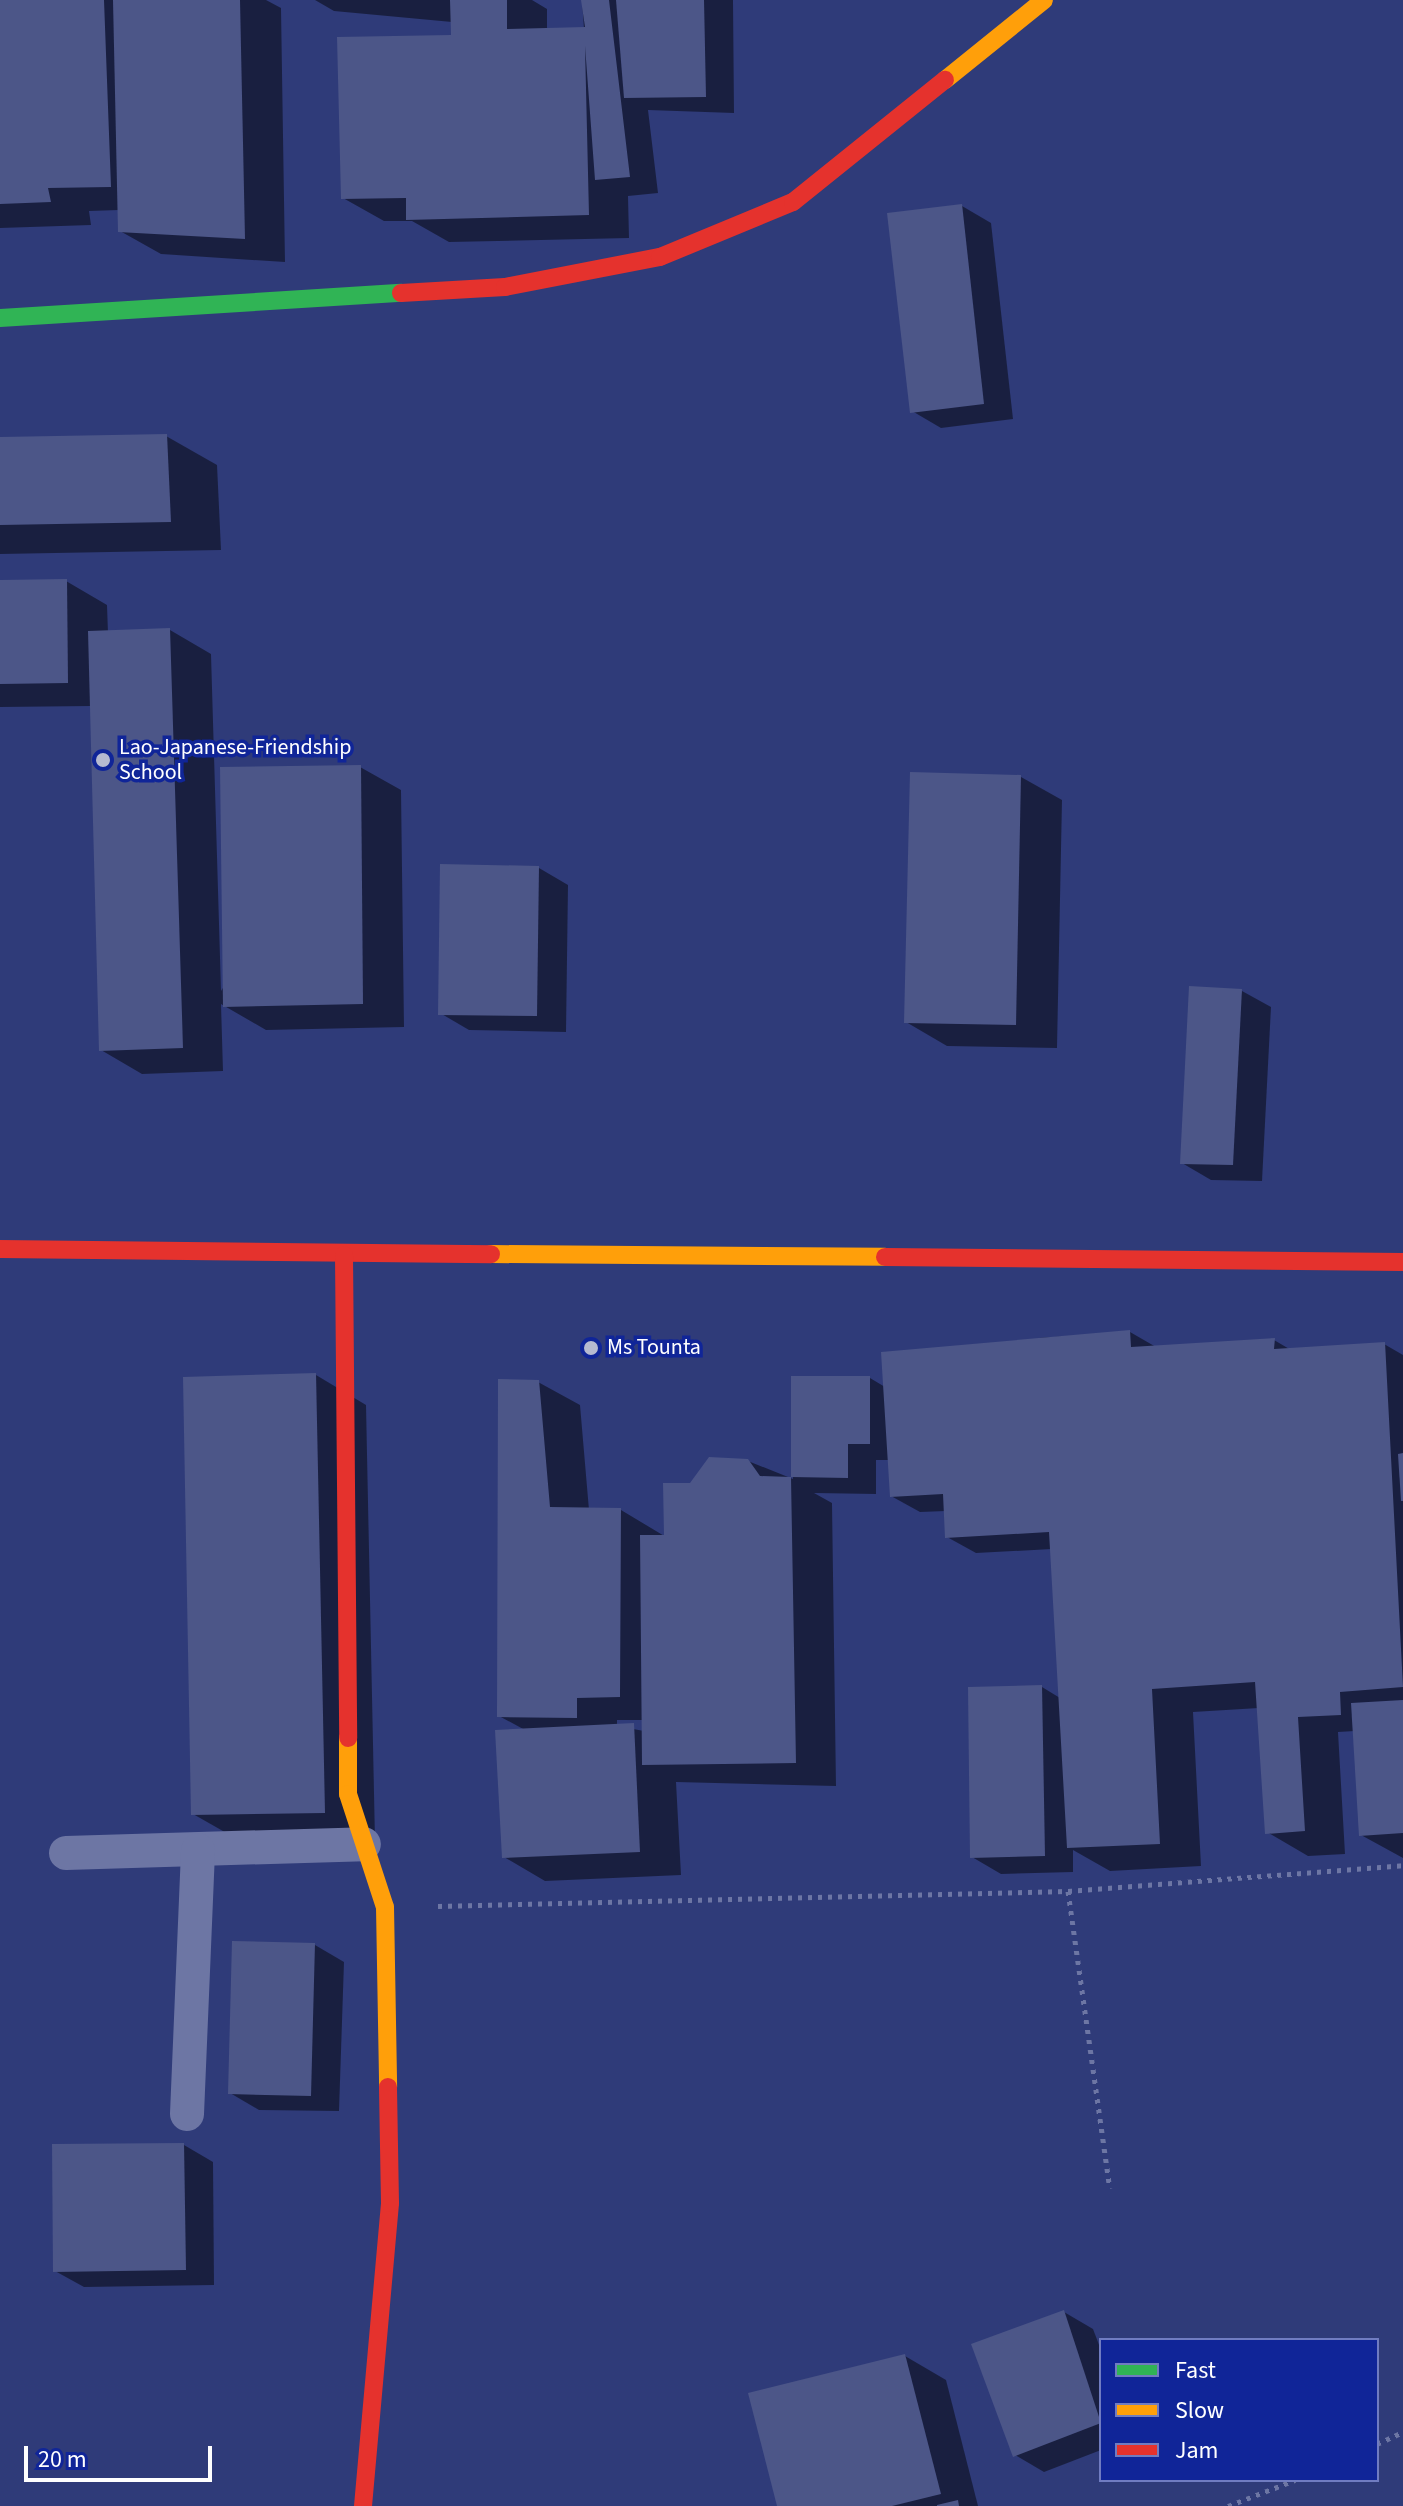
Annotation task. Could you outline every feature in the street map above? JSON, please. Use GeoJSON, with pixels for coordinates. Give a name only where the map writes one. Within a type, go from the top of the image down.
{"type":"FeatureCollection","features":[{"type":"Feature","properties":{"kind":"street"},"geometry":{"type":"LineString","coordinates":[[0,318],[505,287],[660,257],[793,202],[1044,0]]}},
{"type":"Feature","properties":{"kind":"street"},"geometry":{"type":"LineString","coordinates":[[0,1249],[344,1255],[1403,1262]]}},
{"type":"Feature","properties":{"kind":"street"},"geometry":{"type":"LineString","coordinates":[[344,1255],[348,1794],[385,1907],[390,2203],[363,2506]]}},
{"type":"Feature","properties":{"kind":"lane"},"geometry":{"type":"LineString","coordinates":[[66,1853],[364,1844]]}},
{"type":"Feature","properties":{"kind":"lane"},"geometry":{"type":"LineString","coordinates":[[187,2114],[198,1850]]}},
{"type":"Feature","properties":{"kind":"path"},"geometry":{"type":"LineString","coordinates":[[385,1907],[1068,1891],[1403,1865]]}},
{"type":"Feature","properties":{"kind":"path"},"geometry":{"type":"LineString","coordinates":[[1068,1891],[1110,2188]]}},
{"type":"Feature","properties":{"kind":"path"},"geometry":{"type":"LineString","coordinates":[[1379,2443],[1403,2432]]}},
{"type":"Feature","properties":{"kind":"path"},"geometry":{"type":"LineString","coordinates":[[1228,2506],[1290,2482]]}},
{"type":"Feature","properties":{"kind":"building"},"geometry":{"type":"Polygon","coordinates":[[[0,0],[104,0],[111,187],[48,188],[51,202],[0,204],[0,0]]]}},
{"type":"Feature","properties":{"kind":"building"},"geometry":{"type":"Polygon","coordinates":[[[113,0],[240,0],[245,239],[118,232],[113,0]]]}},
{"type":"Feature","properties":{"kind":"building"},"geometry":{"type":"Polygon","coordinates":[[[450,0],[507,0],[507,29],[585,27],[581,0],[609,0],[630,177],[595,180],[585,46],[589,215],[406,220],[406,198],[341,199],[337,37],[451,35],[450,0]]]}},
{"type":"Feature","properties":{"kind":"building"},"geometry":{"type":"Polygon","coordinates":[[[616,0],[704,0],[706,97],[624,98],[616,0]]]}},
{"type":"Feature","properties":{"kind":"building"},"geometry":{"type":"Polygon","coordinates":[[[962,204],[984,404],[910,413],[887,213],[962,204]]]}},
{"type":"Feature","properties":{"kind":"building"},"geometry":{"type":"Polygon","coordinates":[[[167,434],[171,522],[0,525],[0,437],[167,434]]]}},
{"type":"Feature","properties":{"kind":"building"},"geometry":{"type":"Polygon","coordinates":[[[67,579],[68,683],[0,684],[0,580],[67,579]]]}},
{"type":"Feature","properties":{"kind":"building"},"geometry":{"type":"Polygon","coordinates":[[[170,628],[183,1048],[99,1051],[88,631],[170,628]]]}},
{"type":"Feature","properties":{"kind":"building"},"geometry":{"type":"Polygon","coordinates":[[[361,765],[363,1004],[223,1007],[220,767],[361,765]]]}},
{"type":"Feature","properties":{"kind":"building"},"geometry":{"type":"Polygon","coordinates":[[[910,772],[1021,775],[1016,1025],[904,1023],[910,772]]]}},
{"type":"Feature","properties":{"kind":"building"},"geometry":{"type":"Polygon","coordinates":[[[440,864],[539,866],[537,1016],[438,1015],[440,864]]]}},
{"type":"Feature","properties":{"kind":"building"},"geometry":{"type":"Polygon","coordinates":[[[1189,986],[1242,989],[1233,1165],[1180,1164],[1189,986]]]}},
{"type":"Feature","properties":{"kind":"building"},"geometry":{"type":"Polygon","coordinates":[[[1130,1330],[1131,1347],[1275,1338],[1274,1349],[1385,1342],[1403,1687],[1340,1692],[1341,1715],[1298,1717],[1305,1831],[1265,1834],[1255,1682],[1152,1689],[1160,1844],[1067,1848],[1049,1532],[945,1538],[943,1494],[890,1497],[881,1352],[1130,1330]]]}},
{"type":"Feature","properties":{"kind":"building"},"geometry":{"type":"Polygon","coordinates":[[[316,1373],[325,1813],[191,1815],[183,1377],[316,1373]]]}},
{"type":"Feature","properties":{"kind":"building"},"geometry":{"type":"Polygon","coordinates":[[[791,1376],[870,1376],[870,1444],[848,1444],[848,1478],[791,1477],[791,1376]]]}},
{"type":"Feature","properties":{"kind":"building"},"geometry":{"type":"Polygon","coordinates":[[[498,1379],[539,1380],[550,1507],[621,1508],[620,1697],[577,1698],[577,1718],[497,1717],[498,1379]]]}},
{"type":"Feature","properties":{"kind":"building"},"geometry":{"type":"Polygon","coordinates":[[[1403,1453],[1403,1501],[1401,1501],[1398,1454],[1403,1453]]]}},
{"type":"Feature","properties":{"kind":"building"},"geometry":{"type":"Polygon","coordinates":[[[709,1457],[748,1459],[760,1476],[791,1477],[796,1763],[642,1765],[640,1535],[664,1535],[663,1483],[690,1483],[709,1457]]]}},
{"type":"Feature","properties":{"kind":"building"},"geometry":{"type":"Polygon","coordinates":[[[1042,1685],[1045,1856],[970,1858],[968,1687],[1042,1685]]]}},
{"type":"Feature","properties":{"kind":"building"},"geometry":{"type":"Polygon","coordinates":[[[1403,1700],[1403,1833],[1359,1836],[1351,1703],[1403,1700]]]}},
{"type":"Feature","properties":{"kind":"building"},"geometry":{"type":"Polygon","coordinates":[[[634,1723],[640,1852],[502,1858],[495,1730],[634,1723]]]}},
{"type":"Feature","properties":{"kind":"building"},"geometry":{"type":"Polygon","coordinates":[[[232,1941],[315,1943],[311,2096],[228,2094],[232,1941]]]}},
{"type":"Feature","properties":{"kind":"building"},"geometry":{"type":"Polygon","coordinates":[[[184,2143],[186,2270],[53,2272],[52,2144],[184,2143]]]}},
{"type":"Feature","properties":{"kind":"building"},"geometry":{"type":"Polygon","coordinates":[[[1064,2310],[1099,2424],[1013,2457],[971,2344],[1064,2310]]]}},
{"type":"Feature","properties":{"kind":"building"},"geometry":{"type":"Polygon","coordinates":[[[905,2354],[941,2494],[892,2506],[777,2506],[748,2393],[905,2354]]]}},
{"type":"Feature","properties":{"kind":"building"},"geometry":{"type":"Polygon","coordinates":[[[958,2500],[959,2506],[937,2506],[937,2505],[958,2500]]]}},
{"type":"Feature","properties":{"kind":"traffic: fast"},"geometry":{"type":"LineString","coordinates":[[0,318],[401,293]]}},
{"type":"Feature","properties":{"kind":"traffic: slow"},"geometry":{"type":"LineString","coordinates":[[945,80],[1044,0]]}},
{"type":"Feature","properties":{"kind":"traffic: slow"},"geometry":{"type":"LineString","coordinates":[[491,1254],[885,1257]]}},
{"type":"Feature","properties":{"kind":"traffic: slow"},"geometry":{"type":"LineString","coordinates":[[348,1738],[348,1794],[385,1907],[388,2087]]}},
{"type":"Feature","properties":{"kind":"traffic: jam"},"geometry":{"type":"LineString","coordinates":[[401,293],[505,287],[660,257],[793,202],[945,80]]}},
{"type":"Feature","properties":{"kind":"traffic: jam"},"geometry":{"type":"LineString","coordinates":[[0,1249],[491,1254]]}},
{"type":"Feature","properties":{"kind":"traffic: jam"},"geometry":{"type":"LineString","coordinates":[[344,1255],[348,1738]]}},
{"type":"Feature","properties":{"kind":"traffic: jam"},"geometry":{"type":"LineString","coordinates":[[885,1257],[1403,1262]]}},
{"type":"Feature","properties":{"kind":"traffic: jam"},"geometry":{"type":"LineString","coordinates":[[363,2506],[390,2203],[388,2087]]}},
{"type":"Feature","properties":{"kind":"place","name":"Lao-Japanese-Friendship School"},"geometry":{"type":"Point","coordinates":[103,760]}},
{"type":"Feature","properties":{"kind":"place","name":"Ms Tounta"},"geometry":{"type":"Point","coordinates":[591,1348]}}]}
